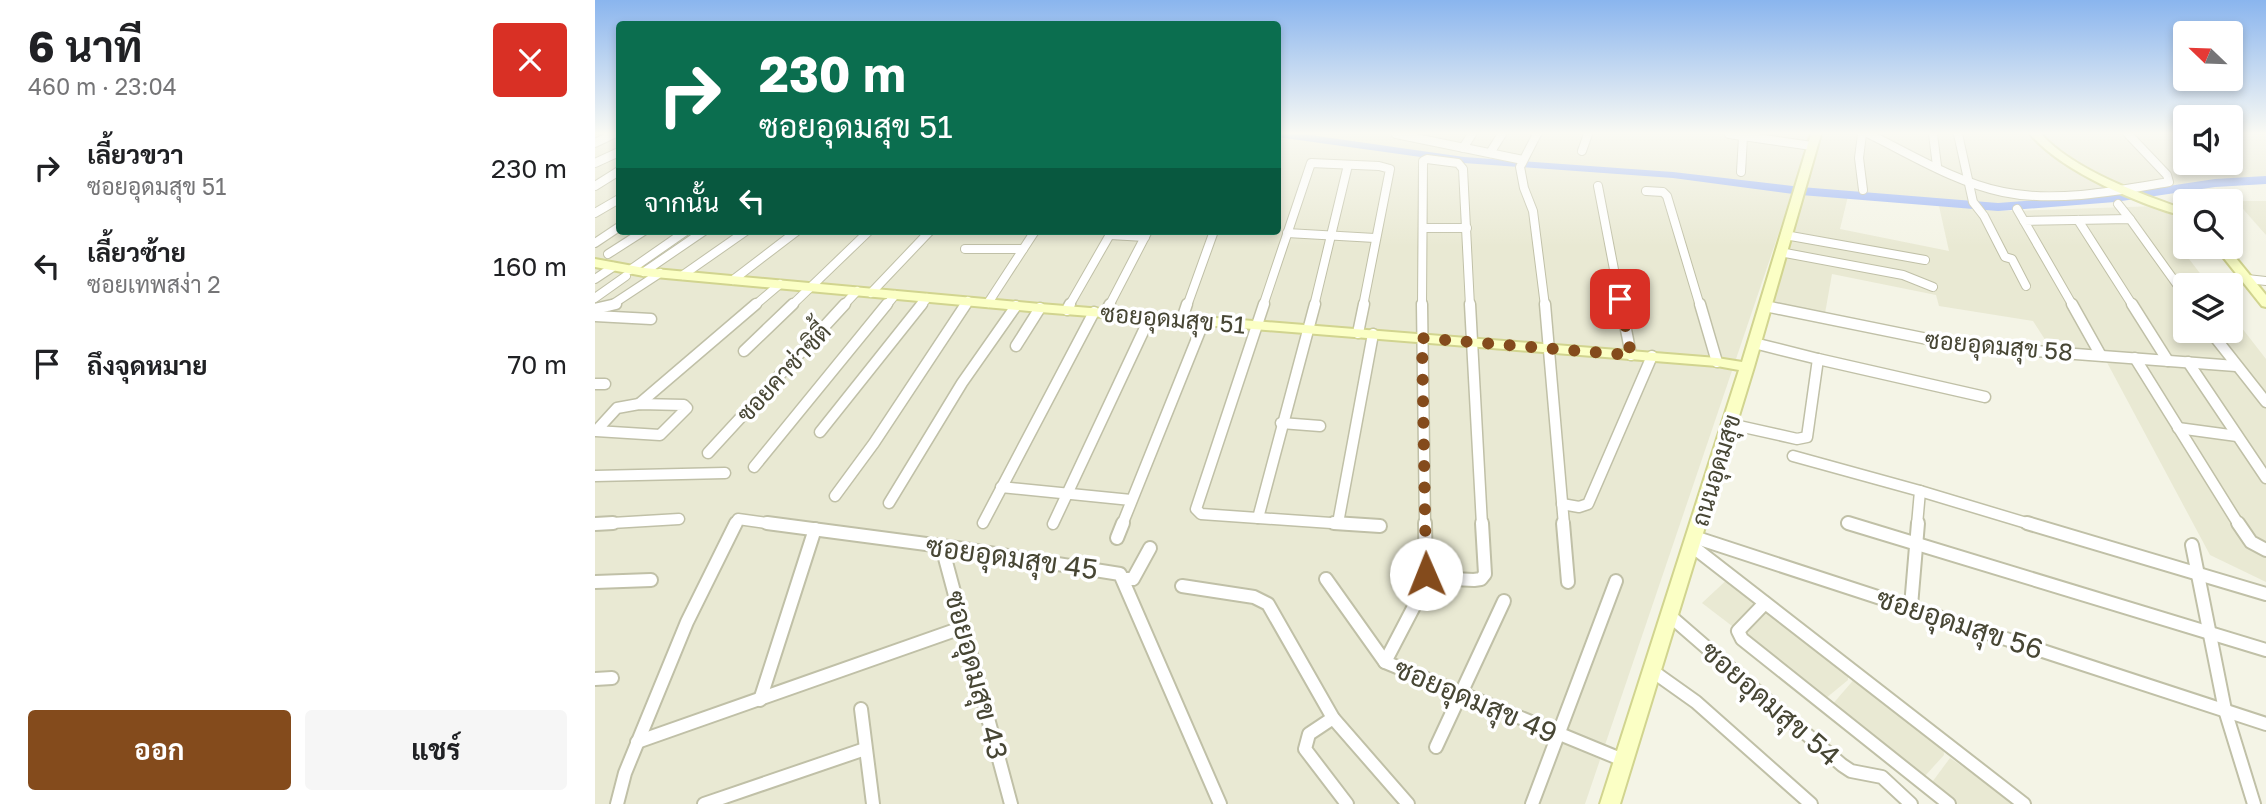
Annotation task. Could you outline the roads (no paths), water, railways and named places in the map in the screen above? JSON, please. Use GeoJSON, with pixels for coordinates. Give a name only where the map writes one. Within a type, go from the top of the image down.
{"type":"FeatureCollection","features":[{"type":"Feature","properties":{"kind":"street"},"geometry":{"type":"LineString","coordinates":[[1307,172],[1196,509],[1201,514],[1380,526]]}},
{"type":"Feature","properties":{"kind":"street"},"geometry":{"type":"LineString","coordinates":[[1258,518],[1346,172]]}},
{"type":"Feature","properties":{"kind":"street"},"geometry":{"type":"LineString","coordinates":[[1358,333],[1389,172]]}},
{"type":"Feature","properties":{"kind":"street"},"geometry":{"type":"LineString","coordinates":[[1423,172],[1422,338],[1426,574],[1431,578],[1481,579],[1485,574],[1463,172]]}},
{"type":"Feature","properties":{"kind":"street"},"geometry":{"type":"LineString","coordinates":[[1523,172],[1533,211],[1550,348],[1568,582]]}},
{"type":"Feature","properties":{"kind":"street","name":"ถนนอุดมสุข"},"geometry":{"type":"LineString","coordinates":[[1612,802],[1651,670],[1730,424],[1804,172]]}},
{"type":"Feature","properties":{"kind":"street"},"geometry":{"type":"LineString","coordinates":[[1861,172],[1863,190]]}},
{"type":"Feature","properties":{"kind":"street"},"geometry":{"type":"LineString","coordinates":[[1948,172],[1968,181],[2022,195],[2121,191],[2170,180],[2162,172]]}},
{"type":"Feature","properties":{"kind":"street"},"geometry":{"type":"LineString","coordinates":[[1966,172],[1974,204],[1984,216],[2005,257],[2012,259],[2026,286]]}},
{"type":"Feature","properties":{"kind":"street"},"geometry":{"type":"LineString","coordinates":[[2089,172],[2121,191],[2173,209]]}},
{"type":"Feature","properties":{"kind":"street"},"geometry":{"type":"LineString","coordinates":[[595,186],[616,173]]}},
{"type":"Feature","properties":{"kind":"street"},"geometry":{"type":"LineString","coordinates":[[1598,186],[1631,355]]}},
{"type":"Feature","properties":{"kind":"street"},"geometry":{"type":"LineString","coordinates":[[1646,191],[1664,192],[1667,196],[1717,362]]}},
{"type":"Feature","properties":{"kind":"street"},"geometry":{"type":"LineString","coordinates":[[595,213],[616,201]]}},
{"type":"Feature","properties":{"kind":"street"},"geometry":{"type":"LineString","coordinates":[[2119,204],[2173,279]]}},
{"type":"Feature","properties":{"kind":"street"},"geometry":{"type":"LineString","coordinates":[[2017,209],[2099,354]]}},
{"type":"Feature","properties":{"kind":"street"},"geometry":{"type":"LineString","coordinates":[[2078,219],[2168,361]]}},
{"type":"Feature","properties":{"kind":"street"},"geometry":{"type":"LineString","coordinates":[[2024,221],[2130,219]]}},
{"type":"Feature","properties":{"kind":"street"},"geometry":{"type":"LineString","coordinates":[[1424,228],[1467,228]]}},
{"type":"Feature","properties":{"kind":"street"},"geometry":{"type":"LineString","coordinates":[[595,243],[616,229]]}},
{"type":"Feature","properties":{"kind":"street"},"geometry":{"type":"LineString","coordinates":[[1287,233],[1375,238]]}},
{"type":"Feature","properties":{"kind":"street"},"geometry":{"type":"LineString","coordinates":[[608,254],[638,235]]}},
{"type":"Feature","properties":{"kind":"street"},"geometry":{"type":"LineString","coordinates":[[595,298],[680,235]]}},
{"type":"Feature","properties":{"kind":"street"},"geometry":{"type":"LineString","coordinates":[[644,272],[698,235]]}},
{"type":"Feature","properties":{"kind":"street"},"geometry":{"type":"LineString","coordinates":[[683,275],[740,235]]}},
{"type":"Feature","properties":{"kind":"street"},"geometry":{"type":"LineString","coordinates":[[733,280],[792,235]]}},
{"type":"Feature","properties":{"kind":"street"},"geometry":{"type":"LineString","coordinates":[[744,351],[865,235]]}},
{"type":"Feature","properties":{"kind":"street"},"geometry":{"type":"LineString","coordinates":[[871,292],[926,235]]}},
{"type":"Feature","properties":{"kind":"street"},"geometry":{"type":"LineString","coordinates":[[988,303],[1032,235]]}},
{"type":"Feature","properties":{"kind":"street"},"geometry":{"type":"LineString","coordinates":[[1067,310],[1110,235]]}},
{"type":"Feature","properties":{"kind":"street"},"geometry":{"type":"LineString","coordinates":[[983,523],[1001,487],[1146,235]]}},
{"type":"Feature","properties":{"kind":"street"},"geometry":{"type":"LineString","coordinates":[[1182,319],[1213,235]]}},
{"type":"Feature","properties":{"kind":"street"},"geometry":{"type":"LineString","coordinates":[[1785,235],[1925,260]]}},
{"type":"Feature","properties":{"kind":"street"},"geometry":{"type":"LineString","coordinates":[[965,248],[1023,249]]}},
{"type":"Feature","properties":{"kind":"street"},"geometry":{"type":"LineString","coordinates":[[1780,252],[1903,275],[1933,287]]}},
{"type":"Feature","properties":{"kind":"street"},"geometry":{"type":"LineString","coordinates":[[2231,259],[2266,303]]}},
{"type":"Feature","properties":{"kind":"street","name":"ซอยอุดมสุข 51"},"geometry":{"type":"LineString","coordinates":[[596,265],[613,267],[628,273],[660,273],[1016,306],[1652,356],[1747,367]]}},
{"type":"Feature","properties":{"kind":"street"},"geometry":{"type":"LineString","coordinates":[[595,279],[613,267]]}},
{"type":"Feature","properties":{"kind":"street"},"geometry":{"type":"LineString","coordinates":[[595,309],[615,305],[660,273]]}},
{"type":"Feature","properties":{"kind":"street"},"geometry":{"type":"LineString","coordinates":[[2247,279],[2266,281]]}},
{"type":"Feature","properties":{"kind":"street"},"geometry":{"type":"LineString","coordinates":[[639,404],[684,405],[687,408],[660,435],[596,432],[617,408],[639,404],[780,284]]}},
{"type":"Feature","properties":{"kind":"street","name":"ซอยคาซ่าซิตี้"},"geometry":{"type":"LineString","coordinates":[[708,453],[857,291]]}},
{"type":"Feature","properties":{"kind":"street"},"geometry":{"type":"LineString","coordinates":[[754,467],[895,295]]}},
{"type":"Feature","properties":{"kind":"street"},"geometry":{"type":"LineString","coordinates":[[820,432],[927,298]]}},
{"type":"Feature","properties":{"kind":"street"},"geometry":{"type":"LineString","coordinates":[[835,496],[874,443],[968,301]]}},
{"type":"Feature","properties":{"kind":"street"},"geometry":{"type":"LineString","coordinates":[[889,503],[962,383],[1016,306]]}},
{"type":"Feature","properties":{"kind":"street","name":"ซอยอุดมสุข 58"},"geometry":{"type":"LineString","coordinates":[[1765,306],[1945,343],[2236,366]]}},
{"type":"Feature","properties":{"kind":"street"},"geometry":{"type":"LineString","coordinates":[[1016,346],[1040,308]]}},
{"type":"Feature","properties":{"kind":"street"},"geometry":{"type":"LineString","coordinates":[[595,316],[651,319]]}},
{"type":"Feature","properties":{"kind":"street"},"geometry":{"type":"LineString","coordinates":[[1053,524],[1150,317]]}},
{"type":"Feature","properties":{"kind":"street"},"geometry":{"type":"LineString","coordinates":[[1117,538],[1204,321]]}},
{"type":"Feature","properties":{"kind":"street"},"geometry":{"type":"LineString","coordinates":[[1338,523],[1373,334]]}},
{"type":"Feature","properties":{"kind":"street"},"geometry":{"type":"LineString","coordinates":[[1754,343],[1985,397]]}},
{"type":"Feature","properties":{"kind":"street"},"geometry":{"type":"LineString","coordinates":[[2219,343],[2266,402]]}},
{"type":"Feature","properties":{"kind":"street"},"geometry":{"type":"LineString","coordinates":[[1562,504],[1579,508],[1588,504],[1652,356]]}},
{"type":"Feature","properties":{"kind":"street"},"geometry":{"type":"LineString","coordinates":[[2135,358],[2246,536],[2266,550]]}},
{"type":"Feature","properties":{"kind":"street"},"geometry":{"type":"LineString","coordinates":[[1730,424],[1797,439],[1807,437],[1818,359]]}},
{"type":"Feature","properties":{"kind":"street"},"geometry":{"type":"LineString","coordinates":[[2188,362],[2266,478]]}},
{"type":"Feature","properties":{"kind":"street"},"geometry":{"type":"LineString","coordinates":[[1281,423],[1320,426]]}},
{"type":"Feature","properties":{"kind":"street"},"geometry":{"type":"LineString","coordinates":[[2178,428],[2237,436]]}},
{"type":"Feature","properties":{"kind":"street"},"geometry":{"type":"LineString","coordinates":[[1793,456],[2266,594]]}},
{"type":"Feature","properties":{"kind":"street"},"geometry":{"type":"LineString","coordinates":[[595,476],[725,473]]}},
{"type":"Feature","properties":{"kind":"street"},"geometry":{"type":"LineString","coordinates":[[1001,487],[1131,500]]}},
{"type":"Feature","properties":{"kind":"street"},"geometry":{"type":"LineString","coordinates":[[1911,606],[1920,491]]}},
{"type":"Feature","properties":{"kind":"street"},"geometry":{"type":"LineString","coordinates":[[595,524],[679,519]]}},
{"type":"Feature","properties":{"kind":"street","name":"ซอยอุดมสุข 45"},"geometry":{"type":"LineString","coordinates":[[637,742],[687,622],[738,519],[1113,570],[1128,579],[1147,639],[1220,804]]}},
{"type":"Feature","properties":{"kind":"street"},"geometry":{"type":"LineString","coordinates":[[1849,523],[2266,650]]}},
{"type":"Feature","properties":{"kind":"street"},"geometry":{"type":"LineString","coordinates":[[760,700],[815,529]]}},
{"type":"Feature","properties":{"kind":"street"},"geometry":{"type":"LineString","coordinates":[[1693,542],[1765,603],[2024,804]]}},
{"type":"Feature","properties":{"kind":"street","name":"ซอยอุดมสุข 56"},"geometry":{"type":"LineString","coordinates":[[1693,542],[1911,606],[2266,724]]}},
{"type":"Feature","properties":{"kind":"street"},"geometry":{"type":"LineString","coordinates":[[2192,545],[2225,710],[2254,804]]}},
{"type":"Feature","properties":{"kind":"street","name":"ซอยอุดมสุข 43"},"geometry":{"type":"LineString","coordinates":[[942,547],[1011,804]]}},
{"type":"Feature","properties":{"kind":"street"},"geometry":{"type":"LineString","coordinates":[[1128,579],[1150,548]]}},
{"type":"Feature","properties":{"kind":"street","name":"ซอยอุดมสุข 49"},"geometry":{"type":"LineString","coordinates":[[1326,579],[1385,662],[1623,760]]}},
{"type":"Feature","properties":{"kind":"street"},"geometry":{"type":"LineString","coordinates":[[595,582],[651,580]]}},
{"type":"Feature","properties":{"kind":"street"},"geometry":{"type":"LineString","coordinates":[[1532,804],[1616,581]]}},
{"type":"Feature","properties":{"kind":"street"},"geometry":{"type":"LineString","coordinates":[[1182,586],[1254,597],[1268,604],[1333,718],[1408,804]]}},
{"type":"Feature","properties":{"kind":"street"},"geometry":{"type":"LineString","coordinates":[[1385,662],[1421,593]]}},
{"type":"Feature","properties":{"kind":"street"},"geometry":{"type":"LineString","coordinates":[[1436,747],[1504,601]]}},
{"type":"Feature","properties":{"kind":"street"},"geometry":{"type":"LineString","coordinates":[[1765,603],[1738,631],[1742,639],[1949,804]]}},
{"type":"Feature","properties":{"kind":"street","name":"ซอยอุดมสุข 54"},"geometry":{"type":"LineString","coordinates":[[1669,615],[1842,765],[1851,771],[1882,778],[1911,804]]}},
{"type":"Feature","properties":{"kind":"street"},"geometry":{"type":"LineString","coordinates":[[617,804],[637,742],[964,627]]}},
{"type":"Feature","properties":{"kind":"street"},"geometry":{"type":"LineString","coordinates":[[1651,670],[1696,702],[1811,804]]}},
{"type":"Feature","properties":{"kind":"street"},"geometry":{"type":"LineString","coordinates":[[595,679],[613,678]]}},
{"type":"Feature","properties":{"kind":"street"},"geometry":{"type":"LineString","coordinates":[[861,709],[873,804]]}},
{"type":"Feature","properties":{"kind":"street"},"geometry":{"type":"LineString","coordinates":[[1333,718],[1309,734],[1305,749],[1347,804]]}},
{"type":"Feature","properties":{"kind":"street"},"geometry":{"type":"LineString","coordinates":[[704,804],[865,749]]}},
{"type":"Feature","properties":{"kind":"waterway"},"geometry":{"type":"LineString","coordinates":[[1632,172],[1801,191],[1998,207],[2115,198],[2215,183],[2266,180]]}}]}
